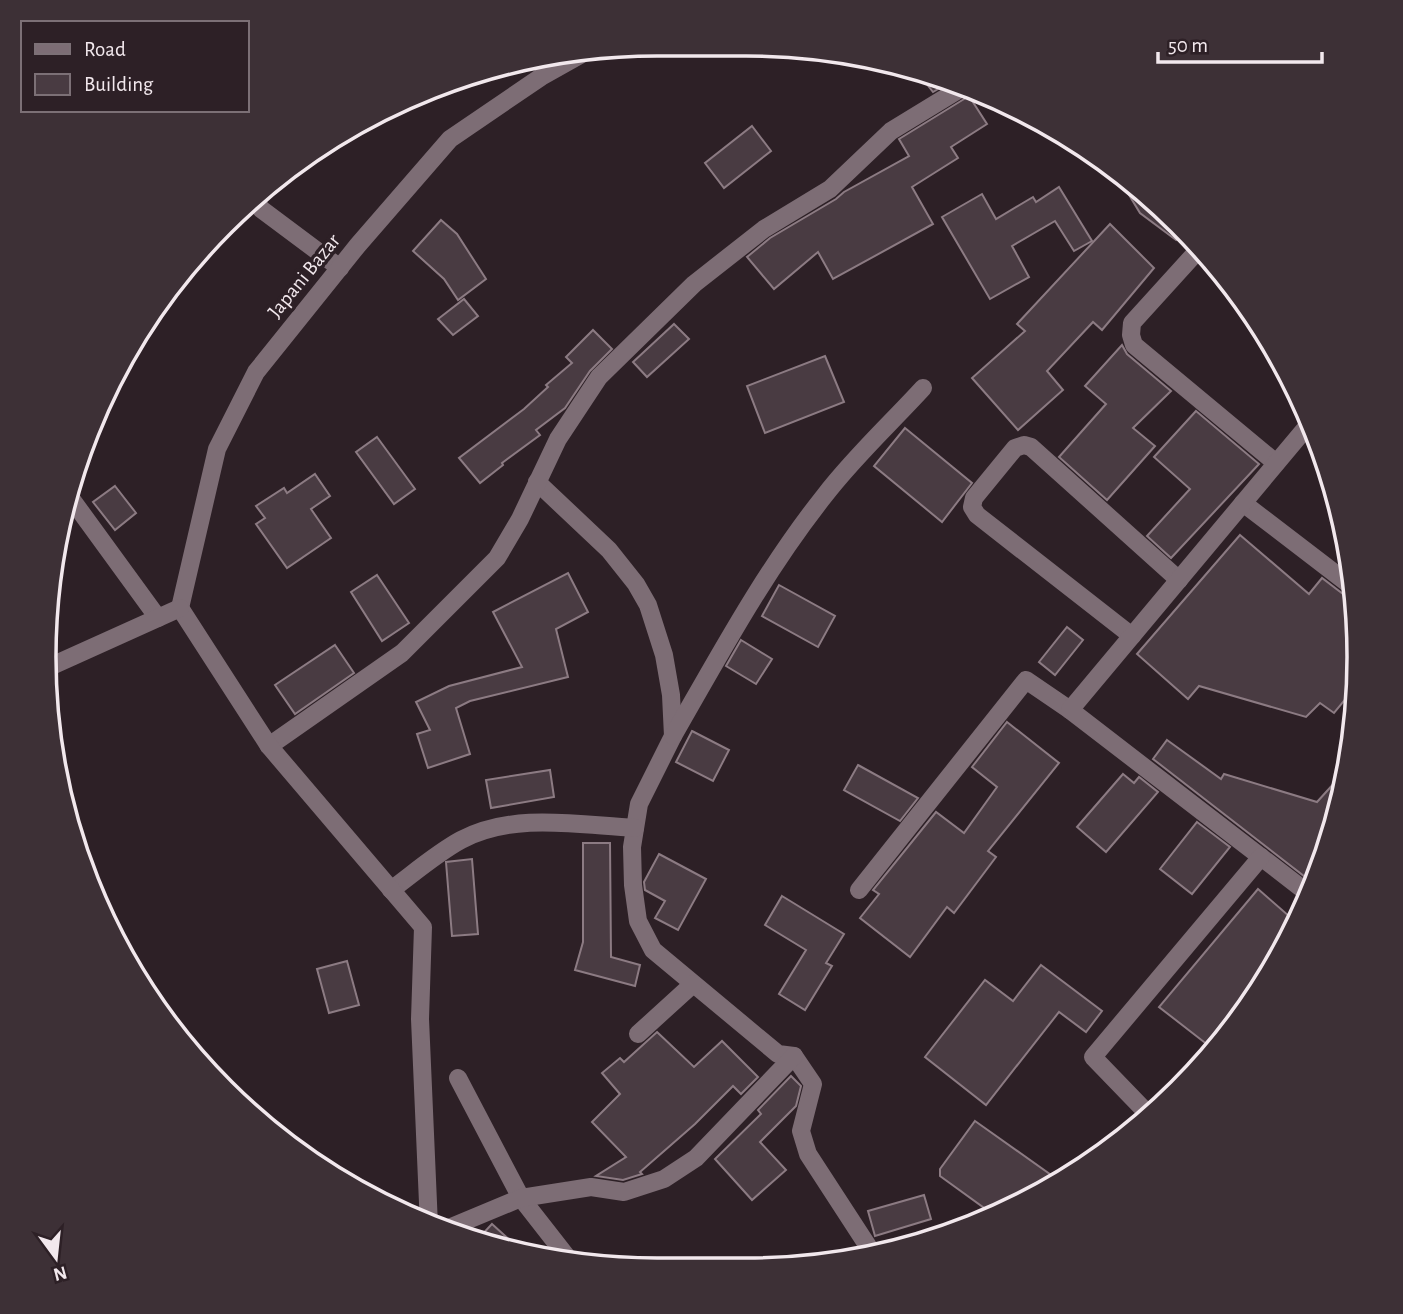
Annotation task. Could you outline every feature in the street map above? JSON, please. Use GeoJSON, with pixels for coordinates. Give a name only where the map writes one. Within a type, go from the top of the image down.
{"type":"FeatureCollection","features":[{"type":"Feature","properties":{"kind":"street","name":"Japani Bazar"},"geometry":{"type":"LineString","coordinates":[[180,608],[217,449],[256,372],[450,139],[565,64]]}},
{"type":"Feature","properties":{"kind":"street"},"geometry":{"type":"LineString","coordinates":[[269,746],[402,653],[497,558],[520,519],[558,439],[599,377],[694,284],[764,229],[830,189],[891,131],[953,93]]}},
{"type":"Feature","properties":{"kind":"street"},"geometry":{"type":"LineString","coordinates":[[259,206],[340,268]]}},
{"type":"Feature","properties":{"kind":"street"},"geometry":{"type":"LineString","coordinates":[[1193,256],[1132,323],[1131,335],[1135,345],[1276,463]]}},
{"type":"Feature","properties":{"kind":"street"},"geometry":{"type":"LineString","coordinates":[[867,1245],[808,1154],[801,1131],[813,1084],[794,1056],[778,1054],[653,950],[638,921],[632,847],[639,804],[673,736],[777,563],[825,494],[923,388]]}},
{"type":"Feature","properties":{"kind":"street"},"geometry":{"type":"LineString","coordinates":[[1070,710],[1303,432]]}},
{"type":"Feature","properties":{"kind":"street"},"geometry":{"type":"LineString","coordinates":[[1132,636],[977,515],[972,507],[974,498],[982,488],[1016,448],[1024,445],[1031,447],[1179,580]]}},
{"type":"Feature","properties":{"kind":"street"},"geometry":{"type":"LineString","coordinates":[[537,482],[608,550],[648,605],[664,656],[671,695],[673,736]]}},
{"type":"Feature","properties":{"kind":"street"},"geometry":{"type":"LineString","coordinates":[[1243,503],[1342,579]]}},
{"type":"Feature","properties":{"kind":"street"},"geometry":{"type":"LineString","coordinates":[[75,505],[159,618]]}},
{"type":"Feature","properties":{"kind":"street"},"geometry":{"type":"LineString","coordinates":[[56,664],[180,608],[269,746],[423,927],[420,1019],[428,1213]]}},
{"type":"Feature","properties":{"kind":"street"},"geometry":{"type":"LineString","coordinates":[[859,890],[1026,680],[1070,710],[1301,888]]}},
{"type":"Feature","properties":{"kind":"street"},"geometry":{"type":"LineString","coordinates":[[391,890],[460,840],[492,827],[523,822],[635,828]]}},
{"type":"Feature","properties":{"kind":"street"},"geometry":{"type":"LineString","coordinates":[[1143,1108],[1093,1057],[1261,857]]}},
{"type":"Feature","properties":{"kind":"street"},"geometry":{"type":"LineString","coordinates":[[638,1034],[693,984]]}},
{"type":"Feature","properties":{"kind":"street"},"geometry":{"type":"LineString","coordinates":[[459,1224],[521,1198],[591,1187],[624,1192],[664,1179],[696,1158],[794,1056]]}},
{"type":"Feature","properties":{"kind":"street"},"geometry":{"type":"LineString","coordinates":[[458,1078],[521,1198],[562,1250]]}},
{"type":"Feature","properties":{"kind":"building"},"geometry":{"type":"Polygon","coordinates":[[[927,84],[939,88],[933,92],[927,84]]]}},
{"type":"Feature","properties":{"kind":"building"},"geometry":{"type":"Polygon","coordinates":[[[966,98],[972,100],[987,124],[951,147],[958,158],[912,187],[933,224],[833,279],[818,252],[774,289],[747,257],[770,238],[909,156],[899,139],[966,98]]]}},
{"type":"Feature","properties":{"kind":"building"},"geometry":{"type":"Polygon","coordinates":[[[752,126],[771,151],[724,188],[705,163],[752,126]]]}},
{"type":"Feature","properties":{"kind":"building"},"geometry":{"type":"Polygon","coordinates":[[[1059,187],[1092,241],[1074,251],[1055,221],[1012,246],[1029,277],[990,299],[942,217],[982,194],[996,219],[1033,197],[1036,202],[1059,187]]]}},
{"type":"Feature","properties":{"kind":"building"},"geometry":{"type":"Polygon","coordinates":[[[1128,193],[1177,239],[1176,240],[1140,213],[1128,193]]]}},
{"type":"Feature","properties":{"kind":"building"},"geometry":{"type":"Polygon","coordinates":[[[441,220],[457,234],[486,279],[458,300],[444,279],[413,251],[441,220]]]}},
{"type":"Feature","properties":{"kind":"building"},"geometry":{"type":"Polygon","coordinates":[[[1110,224],[1154,268],[1102,330],[1093,322],[1047,371],[1063,390],[1018,430],[972,378],[1025,331],[1017,324],[1110,224]]]}},
{"type":"Feature","properties":{"kind":"building"},"geometry":{"type":"Polygon","coordinates":[[[464,299],[478,316],[453,335],[438,319],[464,299]]]}},
{"type":"Feature","properties":{"kind":"building"},"geometry":{"type":"Polygon","coordinates":[[[674,324],[689,339],[647,377],[633,362],[674,324]]]}},
{"type":"Feature","properties":{"kind":"building"},"geometry":{"type":"Polygon","coordinates":[[[593,330],[612,349],[590,371],[565,408],[536,430],[540,435],[480,483],[459,458],[524,409],[548,387],[546,385],[572,363],[566,357],[593,330]]]}},
{"type":"Feature","properties":{"kind":"building"},"geometry":{"type":"Polygon","coordinates":[[[1122,345],[1127,354],[1171,391],[1133,428],[1155,446],[1107,500],[1059,457],[1106,404],[1085,386],[1122,345]]]}},
{"type":"Feature","properties":{"kind":"building"},"geometry":{"type":"Polygon","coordinates":[[[825,356],[844,402],[765,433],[747,386],[825,356]]]}},
{"type":"Feature","properties":{"kind":"building"},"geometry":{"type":"Polygon","coordinates":[[[1196,411],[1259,464],[1171,558],[1147,536],[1190,489],[1154,457],[1196,411]]]}},
{"type":"Feature","properties":{"kind":"building"},"geometry":{"type":"Polygon","coordinates":[[[905,428],[972,483],[942,522],[874,466],[905,428]]]}},
{"type":"Feature","properties":{"kind":"building"},"geometry":{"type":"Polygon","coordinates":[[[377,437],[415,489],[394,504],[356,452],[377,437]]]}},
{"type":"Feature","properties":{"kind":"building"},"geometry":{"type":"Polygon","coordinates":[[[315,474],[330,496],[311,509],[331,538],[287,568],[256,524],[265,518],[256,506],[284,488],[287,493],[315,474]]]}},
{"type":"Feature","properties":{"kind":"building"},"geometry":{"type":"Polygon","coordinates":[[[115,486],[136,513],[115,530],[93,502],[115,486]]]}},
{"type":"Feature","properties":{"kind":"building"},"geometry":{"type":"Polygon","coordinates":[[[1240,535],[1309,594],[1322,578],[1344,594],[1346,696],[1334,713],[1320,703],[1306,717],[1199,686],[1188,699],[1137,654],[1240,535]]]}},
{"type":"Feature","properties":{"kind":"building"},"geometry":{"type":"Polygon","coordinates":[[[568,573],[588,612],[556,629],[568,677],[470,701],[456,708],[470,754],[428,768],[417,734],[430,730],[416,702],[449,686],[522,667],[493,612],[568,573]]]}},
{"type":"Feature","properties":{"kind":"building"},"geometry":{"type":"Polygon","coordinates":[[[377,575],[409,623],[382,641],[351,592],[377,575]]]}},
{"type":"Feature","properties":{"kind":"building"},"geometry":{"type":"Polygon","coordinates":[[[779,585],[835,616],[818,647],[762,616],[779,585]]]}},
{"type":"Feature","properties":{"kind":"building"},"geometry":{"type":"Polygon","coordinates":[[[1067,627],[1083,640],[1055,675],[1039,662],[1067,627]]]}},
{"type":"Feature","properties":{"kind":"building"},"geometry":{"type":"Polygon","coordinates":[[[741,640],[772,659],[756,684],[726,666],[741,640]]]}},
{"type":"Feature","properties":{"kind":"building"},"geometry":{"type":"Polygon","coordinates":[[[335,645],[354,673],[295,714],[275,685],[335,645]]]}},
{"type":"Feature","properties":{"kind":"building"},"geometry":{"type":"Polygon","coordinates":[[[1007,722],[1059,763],[988,851],[996,857],[954,913],[947,907],[910,957],[860,918],[879,894],[873,890],[936,812],[964,833],[997,787],[972,767],[1007,722]]]}},
{"type":"Feature","properties":{"kind":"building"},"geometry":{"type":"Polygon","coordinates":[[[692,731],[729,750],[713,781],[676,762],[692,731]]]}},
{"type":"Feature","properties":{"kind":"building"},"geometry":{"type":"Polygon","coordinates":[[[1167,740],[1221,779],[1224,774],[1317,802],[1333,785],[1327,813],[1305,877],[1153,759],[1167,740]]]}},
{"type":"Feature","properties":{"kind":"building"},"geometry":{"type":"Polygon","coordinates":[[[858,765],[918,798],[900,821],[844,790],[858,765]]]}},
{"type":"Feature","properties":{"kind":"building"},"geometry":{"type":"Polygon","coordinates":[[[550,770],[554,797],[491,808],[486,780],[550,770]]]}},
{"type":"Feature","properties":{"kind":"building"},"geometry":{"type":"Polygon","coordinates":[[[1123,774],[1134,783],[1139,777],[1158,792],[1106,852],[1077,827],[1123,774]]]}},
{"type":"Feature","properties":{"kind":"building"},"geometry":{"type":"Polygon","coordinates":[[[1197,822],[1230,847],[1192,894],[1160,869],[1197,822]]]}},
{"type":"Feature","properties":{"kind":"building"},"geometry":{"type":"Polygon","coordinates":[[[583,843],[610,843],[611,957],[640,965],[635,986],[575,970],[583,942],[583,843]]]}},
{"type":"Feature","properties":{"kind":"building"},"geometry":{"type":"Polygon","coordinates":[[[659,854],[706,879],[678,930],[655,918],[665,901],[645,890],[644,882],[659,854]]]}},
{"type":"Feature","properties":{"kind":"building"},"geometry":{"type":"Polygon","coordinates":[[[472,859],[478,934],[452,936],[446,862],[472,859]]]}},
{"type":"Feature","properties":{"kind":"building"},"geometry":{"type":"Polygon","coordinates":[[[1258,889],[1288,916],[1246,991],[1206,1043],[1159,1007],[1258,889]]]}},
{"type":"Feature","properties":{"kind":"building"},"geometry":{"type":"Polygon","coordinates":[[[782,896],[844,934],[826,963],[832,966],[805,1010],[779,994],[806,950],[765,925],[782,896]]]}},
{"type":"Feature","properties":{"kind":"building"},"geometry":{"type":"Polygon","coordinates":[[[347,961],[359,1005],[329,1013],[317,969],[347,961]]]}},
{"type":"Feature","properties":{"kind":"building"},"geometry":{"type":"Polygon","coordinates":[[[1041,965],[1102,1011],[1086,1032],[1059,1012],[986,1105],[925,1057],[985,980],[1013,1001],[1041,965]]]}},
{"type":"Feature","properties":{"kind":"building"},"geometry":{"type":"Polygon","coordinates":[[[657,1032],[694,1067],[722,1041],[758,1077],[741,1094],[733,1086],[640,1172],[642,1174],[623,1180],[596,1176],[626,1157],[592,1122],[620,1094],[602,1073],[620,1058],[624,1062],[657,1032]]]}},
{"type":"Feature","properties":{"kind":"building"},"geometry":{"type":"Polygon","coordinates":[[[791,1076],[801,1086],[796,1106],[760,1142],[786,1170],[752,1200],[715,1159],[761,1114],[758,1110],[791,1076]]]}},
{"type":"Feature","properties":{"kind":"building"},"geometry":{"type":"Polygon","coordinates":[[[975,1121],[1050,1174],[985,1208],[940,1176],[940,1169],[975,1121]]]}},
{"type":"Feature","properties":{"kind":"building"},"geometry":{"type":"Polygon","coordinates":[[[924,1195],[931,1219],[875,1236],[868,1211],[924,1195]]]}},
{"type":"Feature","properties":{"kind":"building"},"geometry":{"type":"Polygon","coordinates":[[[492,1224],[509,1240],[501,1238],[484,1232],[492,1224]]]}}]}
